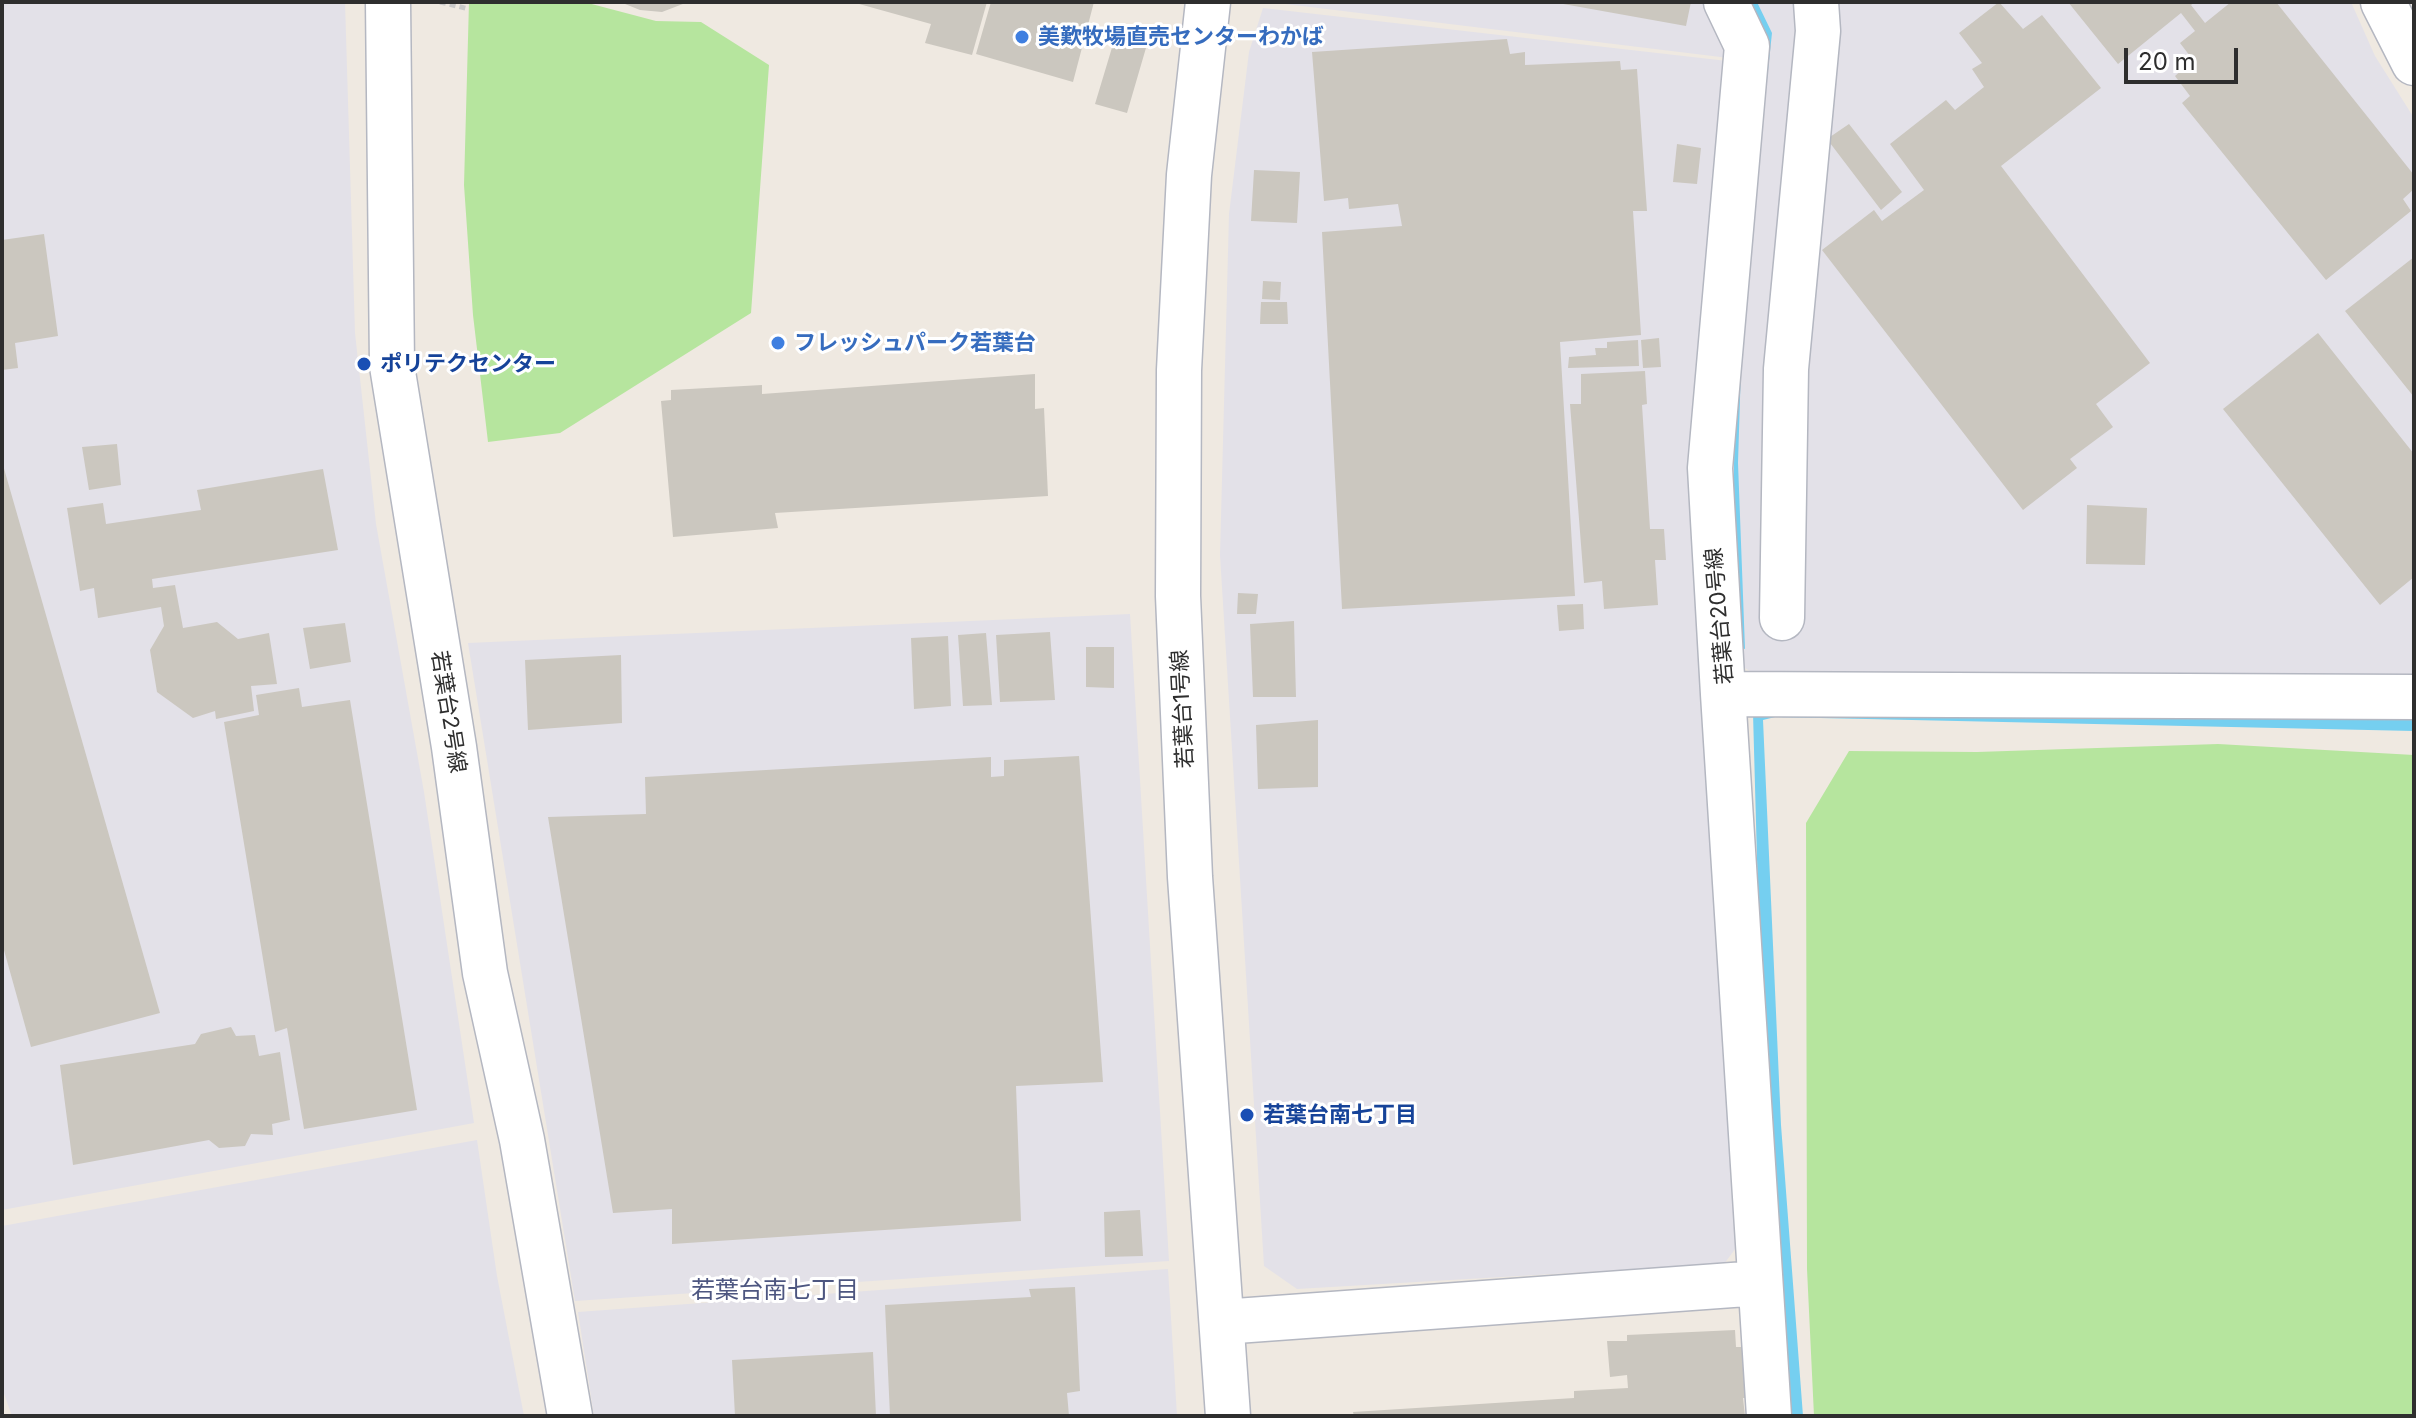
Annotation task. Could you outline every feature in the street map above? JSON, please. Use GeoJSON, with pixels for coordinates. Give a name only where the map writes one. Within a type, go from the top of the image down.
{"type":"FeatureCollection","features":[{"type":"Feature","properties":{"kind":"street","name":"若葉台2号線"},"geometry":{"type":"LineString","coordinates":[[388,2],[392,366],[454,747],[485,973],[522,1140],[570,1416]]}},
{"type":"Feature","properties":{"kind":"street","name":"若葉台1号線"},"geometry":{"type":"LineString","coordinates":[[1208,2],[1189,175],[1182,310],[1178,596],[1190,877],[1228,1416]]}},
{"type":"Feature","properties":{"kind":"street","name":"若葉台20号線"},"geometry":{"type":"LineString","coordinates":[[1726,2],[1747,46],[1710,468],[1723,694],[2414,697]]}},
{"type":"Feature","properties":{"kind":"street"},"geometry":{"type":"LineString","coordinates":[[1782,618],[1786,369],[1818,31],[1816,2]]}},
{"type":"Feature","properties":{"kind":"street"},"geometry":{"type":"LineString","coordinates":[[2383,2],[2414,63]]}},
{"type":"Feature","properties":{"kind":"street"},"geometry":{"type":"LineString","coordinates":[[1723,694],[1769,1416]]}},
{"type":"Feature","properties":{"kind":"street"},"geometry":{"type":"LineString","coordinates":[[1222,1322],[1760,1283]]}},
{"type":"Feature","properties":{"kind":"path"},"geometry":{"type":"LineString","coordinates":[[440,2],[469,9]]}},
{"type":"Feature","properties":{"kind":"shaded area"},"geometry":{"type":"Polygon","coordinates":[[[2,2],[345,2],[355,333],[376,524],[424,792],[474,1123],[2,1210],[2,2]]]}},
{"type":"Feature","properties":{"kind":"shaded area"},"geometry":{"type":"Polygon","coordinates":[[[1269,2],[1711,2],[1737,59],[1269,2]]]}},
{"type":"Feature","properties":{"kind":"shaded area"},"geometry":{"type":"Polygon","coordinates":[[[1739,2],[2351,2],[2375,56],[2414,118],[2414,685],[1761,678],[1734,661],[1727,492],[1739,2]]]}},
{"type":"Feature","properties":{"kind":"shaded area"},"geometry":{"type":"Polygon","coordinates":[[[1263,8],[1736,62],[1716,215],[1744,1237],[1724,1264],[1297,1289],[1264,1266],[1220,555],[1229,214],[1249,52],[1263,8]]]}},
{"type":"Feature","properties":{"kind":"shaded area"},"geometry":{"type":"Polygon","coordinates":[[[1130,614],[1169,1261],[575,1301],[468,643],[1130,614]]]}},
{"type":"Feature","properties":{"kind":"shaded area"},"geometry":{"type":"Polygon","coordinates":[[[477,1140],[497,1276],[524,1416],[12,1416],[2,1388],[2,1226],[477,1140]]]}},
{"type":"Feature","properties":{"kind":"shaded area"},"geometry":{"type":"Polygon","coordinates":[[[1168,1269],[1177,1416],[594,1416],[578,1312],[1168,1269]]]}},
{"type":"Feature","properties":{"kind":"green space"},"geometry":{"type":"Polygon","coordinates":[[[469,2],[584,2],[656,21],[701,22],[769,65],[751,313],[560,433],[488,442],[473,315],[464,185],[469,2]]]}},
{"type":"Feature","properties":{"kind":"green space"},"geometry":{"type":"Polygon","coordinates":[[[2218,744],[2414,755],[2414,1416],[1814,1416],[1807,1269],[1806,823],[1849,751],[1977,752],[2218,744]]]}},
{"type":"Feature","properties":{"kind":"water"},"geometry":{"type":"Polygon","coordinates":[[[1751,2],[1757,2],[1772,33],[1743,302],[1738,463],[1745,649],[1739,647],[1733,533],[1736,332],[1766,34],[1751,2]]]}},
{"type":"Feature","properties":{"kind":"water"},"geometry":{"type":"Polygon","coordinates":[[[1771,707],[2414,719],[2414,731],[1775,717],[1763,720],[1781,1125],[1803,1416],[1790,1416],[1759,932],[1753,713],[1771,707]]]}},
{"type":"Feature","properties":{"kind":"building"},"geometry":{"type":"Polygon","coordinates":[[[620,2],[688,2],[662,12],[640,10],[620,2]]]}},
{"type":"Feature","properties":{"kind":"building"},"geometry":{"type":"Polygon","coordinates":[[[852,2],[987,2],[972,55],[925,43],[931,24],[852,2]]]}},
{"type":"Feature","properties":{"kind":"building"},"geometry":{"type":"Polygon","coordinates":[[[991,2],[1094,2],[1073,82],[976,54],[991,2]]]}},
{"type":"Feature","properties":{"kind":"building"},"geometry":{"type":"Polygon","coordinates":[[[1552,2],[1691,2],[1686,26],[1552,2]]]}},
{"type":"Feature","properties":{"kind":"building"},"geometry":{"type":"Polygon","coordinates":[[[1999,2],[2023,29],[2042,15],[2101,88],[2001,166],[2150,363],[2096,404],[2113,427],[2070,459],[2077,468],[2023,510],[1822,250],[1874,210],[1882,221],[1924,190],[1890,144],[1946,100],[1955,110],[1984,87],[1972,69],[1982,63],[1959,33],[1999,2]]]}},
{"type":"Feature","properties":{"kind":"building"},"geometry":{"type":"Polygon","coordinates":[[[2068,2],[2195,2],[2191,5],[2205,23],[2231,2],[2276,2],[2414,175],[2414,189],[2403,199],[2411,211],[2326,280],[2182,103],[2190,96],[2175,76],[2193,60],[2180,43],[2195,31],[2181,13],[2118,64],[2068,2]]]}},
{"type":"Feature","properties":{"kind":"building"},"geometry":{"type":"Polygon","coordinates":[[[1117,31],[1148,41],[1127,113],[1095,104],[1117,31]]]}},
{"type":"Feature","properties":{"kind":"building"},"geometry":{"type":"Polygon","coordinates":[[[1507,39],[1510,54],[1525,52],[1525,65],[1620,61],[1621,70],[1637,69],[1647,211],[1633,211],[1641,335],[1560,342],[1575,596],[1342,609],[1322,232],[1402,226],[1398,204],[1349,209],[1348,198],[1324,201],[1312,52],[1507,39]]]}},
{"type":"Feature","properties":{"kind":"building"},"geometry":{"type":"Polygon","coordinates":[[[1849,124],[1902,192],[1881,210],[1827,139],[1849,124]]]}},
{"type":"Feature","properties":{"kind":"building"},"geometry":{"type":"Polygon","coordinates":[[[1677,144],[1701,148],[1697,184],[1673,182],[1677,144]]]}},
{"type":"Feature","properties":{"kind":"building"},"geometry":{"type":"Polygon","coordinates":[[[1254,170],[1300,172],[1297,223],[1251,221],[1254,170]]]}},
{"type":"Feature","properties":{"kind":"building"},"geometry":{"type":"Polygon","coordinates":[[[44,234],[58,336],[15,343],[18,368],[2,370],[2,240],[44,234]]]}},
{"type":"Feature","properties":{"kind":"building"},"geometry":{"type":"Polygon","coordinates":[[[2414,257],[2414,397],[2345,311],[2414,257]]]}},
{"type":"Feature","properties":{"kind":"building"},"geometry":{"type":"Polygon","coordinates":[[[1263,281],[1281,282],[1280,300],[1262,299],[1263,281]]]}},
{"type":"Feature","properties":{"kind":"building"},"geometry":{"type":"Polygon","coordinates":[[[1261,302],[1287,302],[1288,324],[1260,324],[1261,302]]]}},
{"type":"Feature","properties":{"kind":"building"},"geometry":{"type":"Polygon","coordinates":[[[2318,333],[2414,454],[2414,577],[2380,605],[2223,409],[2318,333]]]}},
{"type":"Feature","properties":{"kind":"building"},"geometry":{"type":"Polygon","coordinates":[[[1659,338],[1661,367],[1643,368],[1641,340],[1659,338]]]}},
{"type":"Feature","properties":{"kind":"building"},"geometry":{"type":"Polygon","coordinates":[[[1638,340],[1639,366],[1568,368],[1569,357],[1596,355],[1595,348],[1607,348],[1607,342],[1638,340]]]}},
{"type":"Feature","properties":{"kind":"building"},"geometry":{"type":"Polygon","coordinates":[[[1645,371],[1647,404],[1642,405],[1650,529],[1664,529],[1666,560],[1655,560],[1658,605],[1604,609],[1602,581],[1584,583],[1570,404],[1581,404],[1581,374],[1645,371]]]}},
{"type":"Feature","properties":{"kind":"building"},"geometry":{"type":"Polygon","coordinates":[[[1035,374],[1035,409],[1044,408],[1048,496],[775,513],[778,528],[673,537],[661,401],[671,400],[671,390],[762,385],[762,394],[1035,374]]]}},
{"type":"Feature","properties":{"kind":"building"},"geometry":{"type":"Polygon","coordinates":[[[117,444],[121,485],[89,490],[82,447],[117,444]]]}},
{"type":"Feature","properties":{"kind":"building"},"geometry":{"type":"Polygon","coordinates":[[[3,465],[160,1013],[31,1047],[2,943],[3,465]]]}},
{"type":"Feature","properties":{"kind":"building"},"geometry":{"type":"Polygon","coordinates":[[[323,469],[338,550],[152,579],[153,588],[175,585],[183,628],[217,622],[238,639],[269,633],[277,684],[251,686],[254,711],[216,719],[215,711],[193,718],[157,692],[150,650],[164,626],[161,607],[98,618],[94,588],[80,591],[67,508],[103,503],[106,524],[201,510],[197,490],[323,469]]]}},
{"type":"Feature","properties":{"kind":"building"},"geometry":{"type":"Polygon","coordinates":[[[2087,505],[2147,508],[2145,565],[2086,564],[2087,505]]]}},
{"type":"Feature","properties":{"kind":"building"},"geometry":{"type":"Polygon","coordinates":[[[1238,593],[1258,594],[1256,614],[1237,614],[1238,593]]]}},
{"type":"Feature","properties":{"kind":"building"},"geometry":{"type":"Polygon","coordinates":[[[1583,604],[1584,629],[1559,631],[1557,605],[1583,604]]]}},
{"type":"Feature","properties":{"kind":"building"},"geometry":{"type":"Polygon","coordinates":[[[1294,621],[1296,697],[1253,697],[1250,624],[1294,621]]]}},
{"type":"Feature","properties":{"kind":"building"},"geometry":{"type":"Polygon","coordinates":[[[345,623],[351,662],[310,669],[303,628],[345,623]]]}},
{"type":"Feature","properties":{"kind":"building"},"geometry":{"type":"Polygon","coordinates":[[[1050,632],[1055,700],[1000,702],[996,635],[1050,632]]]}},
{"type":"Feature","properties":{"kind":"building"},"geometry":{"type":"Polygon","coordinates":[[[986,633],[992,705],[963,706],[958,635],[986,633]]]}},
{"type":"Feature","properties":{"kind":"building"},"geometry":{"type":"Polygon","coordinates":[[[948,636],[951,706],[914,709],[911,638],[948,636]]]}},
{"type":"Feature","properties":{"kind":"building"},"geometry":{"type":"Polygon","coordinates":[[[1086,647],[1114,647],[1114,688],[1086,687],[1086,647]]]}},
{"type":"Feature","properties":{"kind":"building"},"geometry":{"type":"Polygon","coordinates":[[[621,655],[622,723],[528,730],[525,660],[621,655]]]}},
{"type":"Feature","properties":{"kind":"building"},"geometry":{"type":"Polygon","coordinates":[[[299,688],[302,707],[350,700],[417,1110],[304,1129],[287,1028],[275,1032],[224,722],[259,715],[256,695],[299,688]]]}},
{"type":"Feature","properties":{"kind":"building"},"geometry":{"type":"Polygon","coordinates":[[[1318,720],[1318,787],[1258,789],[1256,725],[1318,720]]]}},
{"type":"Feature","properties":{"kind":"building"},"geometry":{"type":"Polygon","coordinates":[[[1079,756],[1103,1082],[1016,1086],[1021,1221],[672,1244],[672,1209],[613,1213],[548,817],[646,814],[645,777],[991,757],[991,777],[1004,776],[1004,760],[1079,756]]]}},
{"type":"Feature","properties":{"kind":"building"},"geometry":{"type":"Polygon","coordinates":[[[231,1027],[236,1036],[255,1035],[259,1056],[280,1052],[290,1120],[272,1124],[273,1135],[251,1134],[245,1146],[219,1148],[209,1140],[73,1165],[60,1065],[195,1044],[201,1034],[231,1027]]]}},
{"type":"Feature","properties":{"kind":"building"},"geometry":{"type":"Polygon","coordinates":[[[1140,1210],[1143,1256],[1105,1257],[1104,1212],[1140,1210]]]}},
{"type":"Feature","properties":{"kind":"building"},"geometry":{"type":"Polygon","coordinates":[[[1075,1287],[1080,1391],[1067,1393],[1069,1416],[890,1416],[885,1305],[1031,1297],[1029,1289],[1075,1287]]]}},
{"type":"Feature","properties":{"kind":"building"},"geometry":{"type":"Polygon","coordinates":[[[1735,1330],[1736,1347],[1750,1347],[1753,1398],[1743,1398],[1745,1416],[1354,1416],[1353,1412],[1574,1398],[1574,1391],[1628,1388],[1627,1375],[1610,1377],[1607,1341],[1627,1341],[1627,1335],[1735,1330]]]}},
{"type":"Feature","properties":{"kind":"building"},"geometry":{"type":"Polygon","coordinates":[[[873,1352],[876,1416],[735,1416],[732,1360],[873,1352]]]}},
{"type":"Feature","properties":{"kind":"place","name":"美歎牧場直売センターわかば"},"geometry":{"type":"Point","coordinates":[1022,37]}},
{"type":"Feature","properties":{"kind":"place","name":"フレッシュパーク若葉台"},"geometry":{"type":"Point","coordinates":[778,343]}},
{"type":"Feature","properties":{"kind":"place","name":"ポリテクセンター"},"geometry":{"type":"Point","coordinates":[364,364]}},
{"type":"Feature","properties":{"kind":"place","name":"若葉台南七丁目"},"geometry":{"type":"Point","coordinates":[1247,1115]}},
{"type":"Feature","properties":{"kind":"district","name":"若葉台南七丁目"},"geometry":{"type":"Point","coordinates":[775,1291]}}]}
